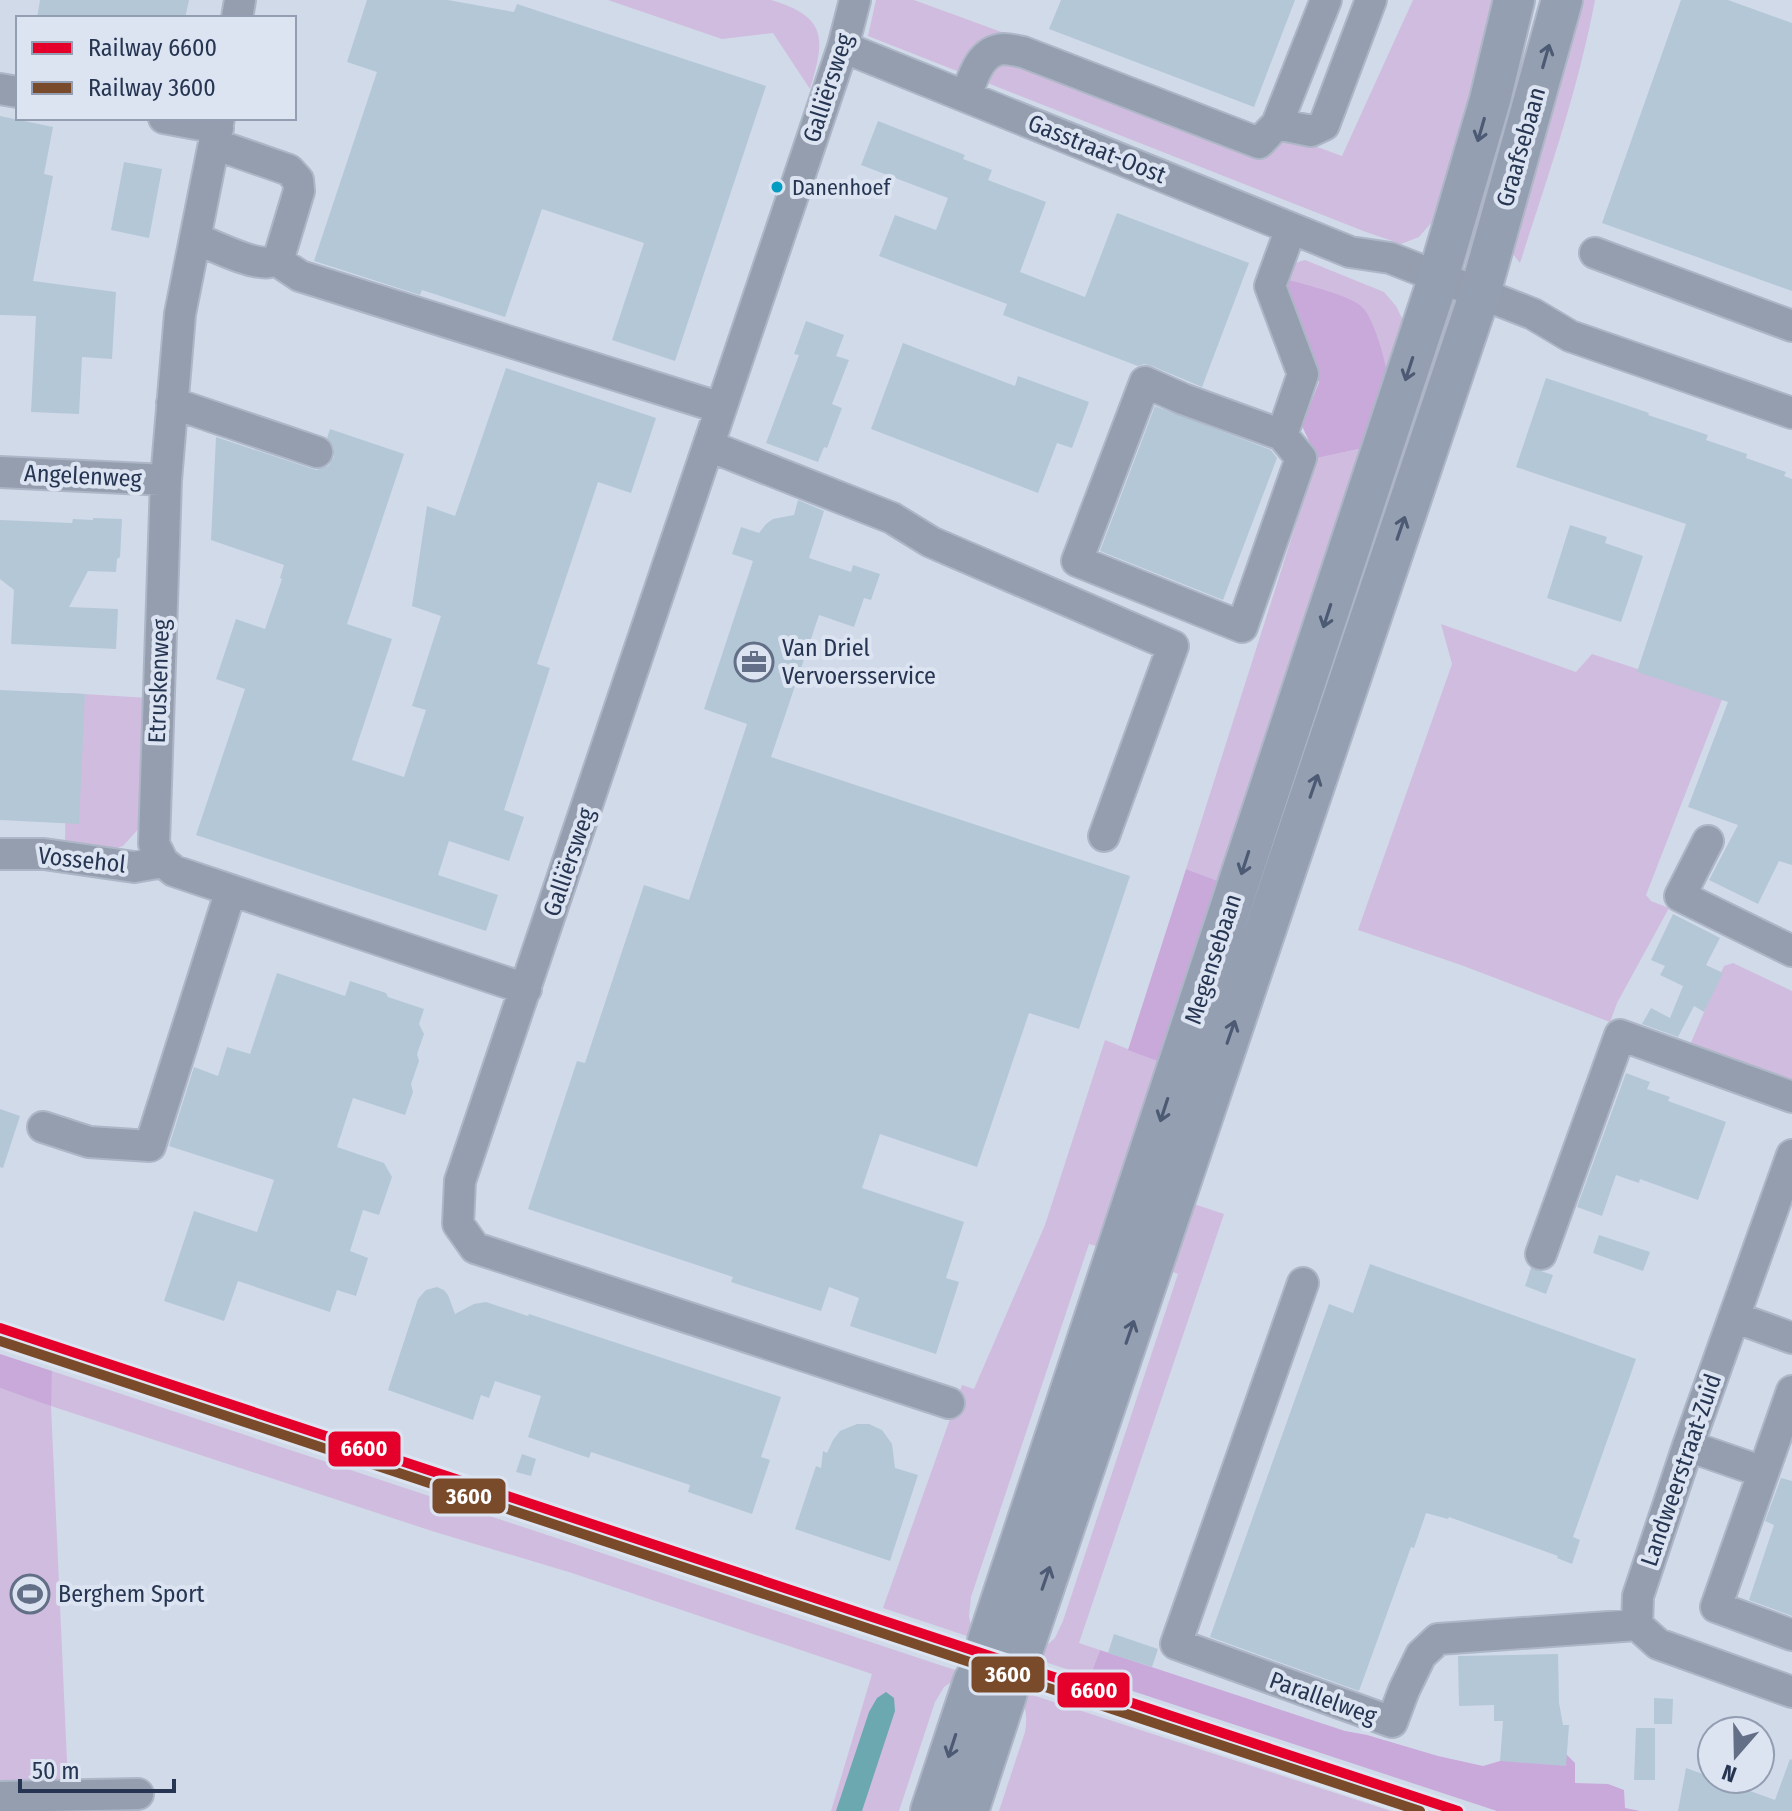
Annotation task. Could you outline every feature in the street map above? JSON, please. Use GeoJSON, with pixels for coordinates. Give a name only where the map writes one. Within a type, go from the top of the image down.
{"type":"FeatureCollection","features":[{"type":"Feature","properties":{"kind":"main road","name":"Graafsebaan"},"geometry":{"type":"LineString","coordinates":[[1436,286],[1490,100],[1514,0]]}},
{"type":"Feature","properties":{"kind":"main road","name":"Graafsebaan"},"geometry":{"type":"LineString","coordinates":[[1477,302],[1562,0]]}},
{"type":"Feature","properties":{"kind":"main road","name":"Megensebaan"},"geometry":{"type":"LineString","coordinates":[[1436,286],[1005,1646],[1477,302]]}},
{"type":"Feature","properties":{"kind":"main road"},"geometry":{"type":"LineString","coordinates":[[931,1811],[991,1687],[968,1811]]}},
{"type":"Feature","properties":{"kind":"street"},"geometry":{"type":"LineString","coordinates":[[966,96],[983,58],[1002,48],[1023,52],[1259,143],[1277,124],[1326,0]]}},
{"type":"Feature","properties":{"kind":"street"},"geometry":{"type":"LineString","coordinates":[[1277,124],[1311,131],[1324,125],[1371,0]]}},
{"type":"Feature","properties":{"kind":"street","name":"Galliërsweg"},"geometry":{"type":"LineString","coordinates":[[847,3],[843,47],[460,1181],[458,1224],[475,1248],[949,1403]]}},
{"type":"Feature","properties":{"kind":"street","name":"Gasstraat-Oost"},"geometry":{"type":"LineString","coordinates":[[843,47],[1350,252],[1384,277],[1436,286],[1477,302],[1533,314],[1570,336],[1792,413]]}},
{"type":"Feature","properties":{"kind":"street"},"geometry":{"type":"LineString","coordinates":[[173,120],[217,130],[289,170],[298,180],[299,191],[276,260],[267,263],[251,260],[195,238]]}},
{"type":"Feature","properties":{"kind":"street","name":"Etruskenweg"},"geometry":{"type":"LineString","coordinates":[[163,862],[154,844],[154,836],[166,480],[180,314],[217,130]]}},
{"type":"Feature","properties":{"kind":"street"},"geometry":{"type":"LineString","coordinates":[[1282,435],[1303,374],[1270,286],[1291,228]]}},
{"type":"Feature","properties":{"kind":"street"},"geometry":{"type":"LineString","coordinates":[[1595,253],[1792,326]]}},
{"type":"Feature","properties":{"kind":"street"},"geometry":{"type":"LineString","coordinates":[[276,260],[300,276],[721,408]]}},
{"type":"Feature","properties":{"kind":"street"},"geometry":{"type":"LineString","coordinates":[[1145,382],[1282,435],[1301,458],[1242,627],[1077,561],[1145,382]]}},
{"type":"Feature","properties":{"kind":"street"},"geometry":{"type":"LineString","coordinates":[[172,403],[317,452]]}},
{"type":"Feature","properties":{"kind":"street"},"geometry":{"type":"LineString","coordinates":[[709,446],[892,518],[931,542],[1173,646],[1104,836]]}},
{"type":"Feature","properties":{"kind":"street","name":"Angelenweg"},"geometry":{"type":"LineString","coordinates":[[0,472],[166,480]]}},
{"type":"Feature","properties":{"kind":"street"},"geometry":{"type":"LineString","coordinates":[[1708,841],[1680,896],[1792,951]]}},
{"type":"Feature","properties":{"kind":"street","name":"Vossehol"},"geometry":{"type":"LineString","coordinates":[[0,854],[44,854],[134,867],[163,862]]}},
{"type":"Feature","properties":{"kind":"street"},"geometry":{"type":"LineString","coordinates":[[163,862],[174,871],[526,989]]}},
{"type":"Feature","properties":{"kind":"street"},"geometry":{"type":"LineString","coordinates":[[43,1127],[89,1142],[150,1146],[231,890]]}},
{"type":"Feature","properties":{"kind":"street"},"geometry":{"type":"LineString","coordinates":[[1541,1254],[1620,1035],[1792,1097]]}},
{"type":"Feature","properties":{"kind":"street","name":"Landweerstraat-Zuid"},"geometry":{"type":"LineString","coordinates":[[1637,1625],[1638,1596],[1792,1155]]}},
{"type":"Feature","properties":{"kind":"street","name":"Parallelweg"},"geometry":{"type":"LineString","coordinates":[[1303,1283],[1176,1644],[1392,1722],[1421,1655],[1438,1639],[1637,1625]]}},
{"type":"Feature","properties":{"kind":"street"},"geometry":{"type":"LineString","coordinates":[[1734,1317],[1792,1338]]}},
{"type":"Feature","properties":{"kind":"street"},"geometry":{"type":"LineString","coordinates":[[1792,1391],[1716,1607],[1792,1635]]}},
{"type":"Feature","properties":{"kind":"street"},"geometry":{"type":"LineString","coordinates":[[1688,1446],[1763,1472]]}},
{"type":"Feature","properties":{"kind":"street"},"geometry":{"type":"LineString","coordinates":[[1637,1625],[1658,1644],[1792,1692]]}},
{"type":"Feature","properties":{"kind":"street"},"geometry":{"type":"LineString","coordinates":[[0,1797],[138,1794]]}},
{"type":"Feature","properties":{"kind":"shaded area"},"geometry":{"type":"Polygon","coordinates":[[[608,0],[771,0],[790,7],[812,22],[818,32],[818,56],[810,89],[773,33],[722,39],[608,0]]]}},
{"type":"Feature","properties":{"kind":"shaded area"},"geometry":{"type":"Polygon","coordinates":[[[876,0],[914,0],[1342,156],[1413,0],[1496,0],[1476,82],[1431,223],[1419,237],[1401,244],[868,36],[876,0]]]}},
{"type":"Feature","properties":{"kind":"shaded area"},"geometry":{"type":"Polygon","coordinates":[[[1578,0],[1595,0],[1588,34],[1562,133],[1520,263],[1512,253],[1512,238],[1578,0]]]}},
{"type":"Feature","properties":{"kind":"shaded area"},"geometry":{"type":"Polygon","coordinates":[[[1305,260],[1384,292],[1396,306],[1405,330],[1389,392],[1380,348],[1363,308],[1286,279],[1295,263],[1305,260]]]}},
{"type":"Feature","properties":{"kind":"shaded area"},"geometry":{"type":"Polygon","coordinates":[[[1286,279],[1349,299],[1368,314],[1381,348],[1389,392],[1372,446],[1317,458],[1302,426],[1319,382],[1284,288],[1286,279]]]}},
{"type":"Feature","properties":{"kind":"shaded area"},"geometry":{"type":"Polygon","coordinates":[[[1372,446],[1229,885],[1186,869],[1317,458],[1372,446]]]}},
{"type":"Feature","properties":{"kind":"shaded area"},"geometry":{"type":"Polygon","coordinates":[[[1441,624],[1576,672],[1592,654],[1723,697],[1646,895],[1651,901],[1669,908],[1617,1003],[1610,1022],[1461,965],[1358,930],[1452,664],[1441,624]]]}},
{"type":"Feature","properties":{"kind":"shaded area"},"geometry":{"type":"Polygon","coordinates":[[[67,693],[149,698],[142,825],[123,846],[107,851],[65,850],[67,693]]]}},
{"type":"Feature","properties":{"kind":"shaded area"},"geometry":{"type":"Polygon","coordinates":[[[1186,869],[1229,885],[1171,1066],[1128,1050],[1186,869]]]}},
{"type":"Feature","properties":{"kind":"shaded area"},"geometry":{"type":"Polygon","coordinates":[[[1733,963],[1792,991],[1792,1083],[1686,1054],[1724,966],[1733,963]]]}},
{"type":"Feature","properties":{"kind":"shaded area"},"geometry":{"type":"Polygon","coordinates":[[[1105,1040],[1171,1066],[1100,1247],[1089,1244],[971,1597],[969,1616],[972,1630],[1039,1652],[1055,1638],[1178,1274],[1167,1270],[1185,1201],[1224,1214],[1079,1643],[1100,1650],[1090,1677],[883,1608],[962,1385],[974,1389],[1045,1225],[1105,1040]]]}},
{"type":"Feature","properties":{"kind":"shaded area"},"geometry":{"type":"Polygon","coordinates":[[[0,1354],[52,1371],[51,1406],[0,1388],[0,1354]]]}},
{"type":"Feature","properties":{"kind":"shaded area"},"geometry":{"type":"Polygon","coordinates":[[[52,1371],[1391,1811],[999,1811],[1025,1732],[1024,1704],[1022,1700],[954,1680],[944,1687],[935,1702],[899,1811],[831,1811],[872,1674],[572,1573],[435,1532],[51,1406],[68,1783],[98,1811],[0,1811],[0,1388],[50,1405],[52,1371]]]}},
{"type":"Feature","properties":{"kind":"shaded area"},"geometry":{"type":"Polygon","coordinates":[[[1100,1650],[1345,1731],[1438,1756],[1483,1766],[1500,1761],[1567,1755],[1575,1763],[1575,1783],[1608,1784],[1624,1790],[1625,1808],[1640,1811],[1497,1811],[1090,1677],[1100,1650]]]}},
{"type":"Feature","properties":{"kind":"water"},"geometry":{"type":"Polygon","coordinates":[[[886,1692],[894,1698],[895,1711],[862,1811],[836,1811],[869,1712],[877,1698],[886,1692]]]}},
{"type":"Feature","properties":{"kind":"building"},"geometry":{"type":"Polygon","coordinates":[[[40,0],[189,0],[185,16],[37,16],[40,0]]]}},
{"type":"Feature","properties":{"kind":"building"},"geometry":{"type":"Polygon","coordinates":[[[367,0],[448,0],[514,12],[517,4],[766,86],[675,361],[612,340],[644,243],[542,209],[505,317],[422,290],[420,295],[314,261],[377,72],[347,62],[367,0]]]}},
{"type":"Feature","properties":{"kind":"building"},"geometry":{"type":"Polygon","coordinates":[[[1061,0],[1295,0],[1254,107],[1049,29],[1061,0]]]}},
{"type":"Feature","properties":{"kind":"building"},"geometry":{"type":"Polygon","coordinates":[[[1681,0],[1728,0],[1792,23],[1792,291],[1602,223],[1681,0]]]}},
{"type":"Feature","properties":{"kind":"building"},"geometry":{"type":"Polygon","coordinates":[[[0,116],[53,127],[44,174],[53,176],[33,281],[116,292],[112,359],[82,357],[79,414],[31,412],[36,316],[0,315],[0,116]]]}},
{"type":"Feature","properties":{"kind":"building"},"geometry":{"type":"Polygon","coordinates":[[[878,121],[965,155],[963,159],[992,170],[988,180],[1046,202],[1020,272],[1085,297],[1117,213],[1249,263],[1202,387],[1152,366],[1138,366],[1003,315],[1007,304],[879,256],[895,215],[936,230],[948,198],[861,165],[878,121]]]}},
{"type":"Feature","properties":{"kind":"building"},"geometry":{"type":"Polygon","coordinates":[[[124,162],[162,169],[149,238],[111,230],[124,162]]]}},
{"type":"Feature","properties":{"kind":"building"},"geometry":{"type":"Polygon","coordinates":[[[806,321],[844,335],[836,356],[849,360],[832,404],[842,408],[827,448],[824,447],[818,462],[766,443],[799,355],[794,354],[806,321]]]}},
{"type":"Feature","properties":{"kind":"building"},"geometry":{"type":"Polygon","coordinates":[[[903,343],[1015,386],[1018,376],[1089,402],[1072,448],[1057,443],[1038,493],[871,429],[903,343]]]}},
{"type":"Feature","properties":{"kind":"building"},"geometry":{"type":"Polygon","coordinates":[[[506,368],[656,418],[631,493],[598,482],[537,664],[550,668],[504,810],[524,817],[509,861],[449,841],[438,875],[498,895],[486,931],[196,835],[245,689],[216,679],[236,619],[265,629],[284,565],[211,540],[216,437],[316,470],[328,466],[334,457],[334,448],[327,438],[330,429],[404,454],[347,624],[392,639],[352,760],[404,777],[426,710],[412,706],[441,616],[412,606],[427,506],[455,516],[506,368]]]}},
{"type":"Feature","properties":{"kind":"building"},"geometry":{"type":"Polygon","coordinates":[[[1546,378],[1708,435],[1706,440],[1747,454],[1746,458],[1786,472],[1784,476],[1792,479],[1792,865],[1779,861],[1758,904],[1709,880],[1738,825],[1688,807],[1728,702],[1637,672],[1686,524],[1516,467],[1546,378]]]}},
{"type":"Feature","properties":{"kind":"building"},"geometry":{"type":"Polygon","coordinates":[[[1155,406],[1271,450],[1277,458],[1223,600],[1100,551],[1155,406]]]}},
{"type":"Feature","properties":{"kind":"building"},"geometry":{"type":"Polygon","coordinates":[[[798,500],[824,511],[809,558],[851,572],[853,565],[880,574],[871,600],[864,598],[854,627],[819,615],[771,757],[1130,876],[1079,1029],[1029,1013],[977,1167],[880,1134],[862,1188],[964,1222],[946,1278],[959,1282],[936,1354],[850,1326],[859,1298],[829,1287],[821,1311],[731,1282],[733,1277],[528,1209],[577,1061],[585,1063],[644,885],[689,900],[747,724],[704,709],[753,561],[732,554],[741,527],[759,533],[773,519],[794,515],[798,500]]]}},
{"type":"Feature","properties":{"kind":"building"},"geometry":{"type":"Polygon","coordinates":[[[73,519],[122,519],[116,572],[88,571],[69,607],[118,609],[116,649],[11,644],[14,590],[0,579],[0,520],[72,523],[73,519]]]}},
{"type":"Feature","properties":{"kind":"building"},"geometry":{"type":"Polygon","coordinates":[[[1570,525],[1607,537],[1605,543],[1643,556],[1621,622],[1547,598],[1570,525]]]}},
{"type":"Feature","properties":{"kind":"building"},"geometry":{"type":"Polygon","coordinates":[[[0,690],[85,694],[79,824],[0,820],[0,690]]]}},
{"type":"Feature","properties":{"kind":"building"},"geometry":{"type":"Polygon","coordinates":[[[1673,914],[1720,938],[1706,965],[1723,973],[1704,1012],[1694,1006],[1678,1037],[1642,1024],[1651,1008],[1670,1018],[1683,986],[1660,975],[1665,966],[1651,960],[1673,914]]]}},
{"type":"Feature","properties":{"kind":"building"},"geometry":{"type":"Polygon","coordinates":[[[277,973],[345,996],[350,981],[386,993],[388,997],[424,1009],[419,1024],[424,1034],[411,1084],[413,1092],[405,1115],[353,1098],[337,1147],[384,1163],[392,1177],[379,1215],[363,1210],[350,1251],[368,1258],[356,1296],[337,1290],[330,1312],[238,1281],[224,1321],[164,1301],[194,1211],[257,1232],[274,1180],[169,1146],[194,1067],[218,1076],[227,1047],[250,1054],[277,973]]]}},
{"type":"Feature","properties":{"kind":"building"},"geometry":{"type":"Polygon","coordinates":[[[1626,1073],[1650,1082],[1647,1089],[1670,1097],[1668,1101],[1726,1122],[1698,1200],[1640,1179],[1639,1183],[1616,1175],[1602,1216],[1577,1207],[1626,1073]]]}},
{"type":"Feature","properties":{"kind":"building"},"geometry":{"type":"Polygon","coordinates":[[[0,1109],[20,1116],[3,1168],[0,1167],[0,1109]]]}},
{"type":"Feature","properties":{"kind":"building"},"geometry":{"type":"Polygon","coordinates":[[[1599,1235],[1650,1252],[1643,1271],[1593,1253],[1599,1235]]]}},
{"type":"Feature","properties":{"kind":"building"},"geometry":{"type":"Polygon","coordinates":[[[1370,1264],[1636,1359],[1573,1537],[1580,1540],[1572,1564],[1558,1556],[1449,1517],[1426,1513],[1359,1691],[1210,1637],[1329,1304],[1353,1313],[1370,1264]]]}},
{"type":"Feature","properties":{"kind":"building"},"geometry":{"type":"Polygon","coordinates":[[[1531,1268],[1553,1275],[1546,1294],[1525,1286],[1531,1268]]]}},
{"type":"Feature","properties":{"kind":"building"},"geometry":{"type":"Polygon","coordinates":[[[437,1287],[448,1295],[455,1314],[474,1304],[486,1302],[781,1397],[761,1457],[770,1460],[752,1514],[688,1492],[690,1485],[591,1452],[589,1458],[528,1437],[541,1396],[495,1381],[489,1398],[481,1395],[473,1420],[388,1390],[418,1299],[426,1290],[437,1287]]]}},
{"type":"Feature","properties":{"kind":"building"},"geometry":{"type":"Polygon","coordinates":[[[857,1424],[869,1424],[882,1430],[892,1444],[895,1468],[918,1475],[890,1561],[795,1529],[816,1466],[821,1468],[823,1451],[827,1453],[840,1431],[857,1424]]]}},
{"type":"Feature","properties":{"kind":"building"},"geometry":{"type":"Polygon","coordinates":[[[522,1454],[536,1459],[531,1476],[516,1472],[522,1454]]]}},
{"type":"Feature","properties":{"kind":"building"},"geometry":{"type":"Polygon","coordinates":[[[1781,1478],[1792,1481],[1792,1616],[1749,1600],[1774,1525],[1765,1521],[1781,1478]]]}},
{"type":"Feature","properties":{"kind":"building"},"geometry":{"type":"Polygon","coordinates":[[[1114,1634],[1158,1649],[1152,1667],[1108,1653],[1114,1634]]]}},
{"type":"Feature","properties":{"kind":"building"},"geometry":{"type":"Polygon","coordinates":[[[1558,1654],[1559,1703],[1563,1725],[1569,1725],[1566,1766],[1500,1761],[1503,1721],[1494,1721],[1494,1705],[1459,1706],[1458,1656],[1558,1654]]]}},
{"type":"Feature","properties":{"kind":"building"},"geometry":{"type":"Polygon","coordinates":[[[1654,1698],[1673,1699],[1672,1724],[1654,1724],[1654,1698]]]}},
{"type":"Feature","properties":{"kind":"building"},"geometry":{"type":"Polygon","coordinates":[[[1636,1728],[1655,1728],[1655,1780],[1634,1780],[1636,1728]]]}},
{"type":"Feature","properties":{"kind":"building"},"geometry":{"type":"Polygon","coordinates":[[[1790,1759],[1792,1811],[1678,1811],[1686,1768],[1696,1772],[1696,1795],[1761,1795],[1775,1800],[1790,1759]]]}},
{"type":"Feature","properties":{"kind":"rail line","name":"6600"},"geometry":{"type":"LineString","coordinates":[[0,1328],[1458,1811]]}},
{"type":"Feature","properties":{"kind":"rail line","name":"3600"},"geometry":{"type":"LineString","coordinates":[[0,1341],[1420,1811]]}},
{"type":"Feature","properties":{"kind":"place","name":"Danenhoef"},"geometry":{"type":"Point","coordinates":[777,187]}},
{"type":"Feature","properties":{"kind":"place","name":"Van Driel Vervoersservice"},"geometry":{"type":"Point","coordinates":[754,662]}},
{"type":"Feature","properties":{"kind":"place","name":"Berghem Sport"},"geometry":{"type":"Point","coordinates":[30,1594]}}]}
